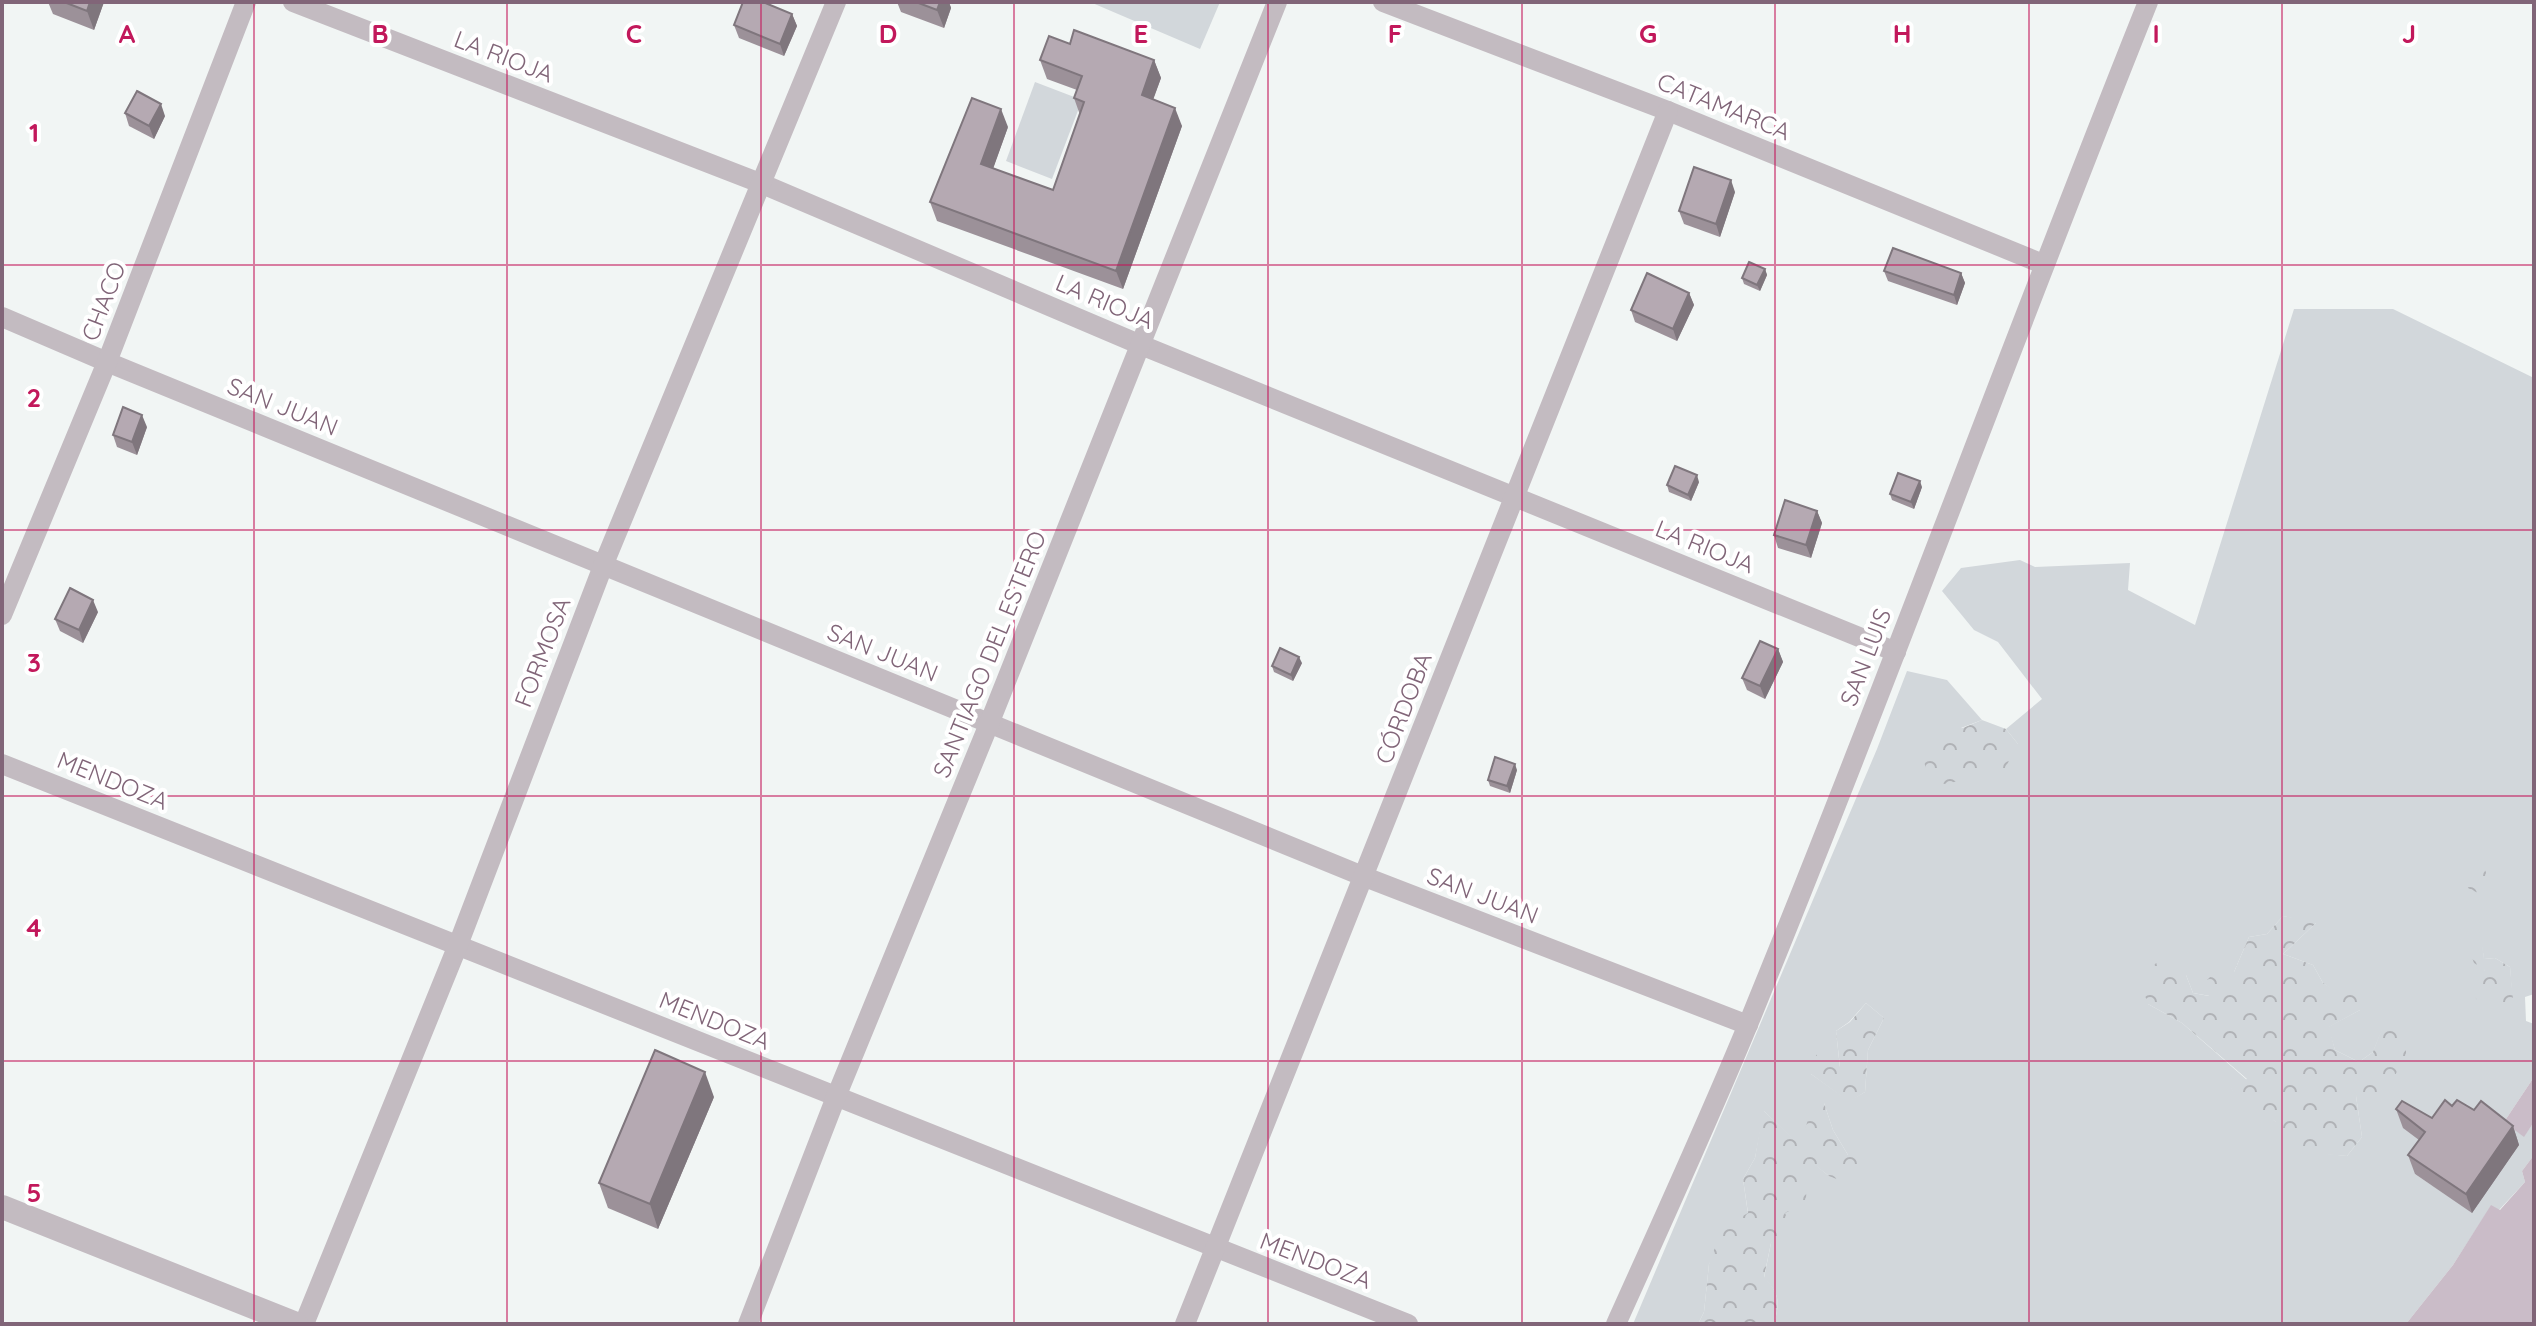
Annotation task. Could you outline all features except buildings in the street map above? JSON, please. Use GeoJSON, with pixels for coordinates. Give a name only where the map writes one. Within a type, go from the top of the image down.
{"type":"FeatureCollection","features":[{"type":"Feature","properties":{"kind":"street","name":"CHACO"},"geometry":{"type":"LineString","coordinates":[[2,615],[107,362],[246,2]]}},
{"type":"Feature","properties":{"kind":"street","name":"LA RIOJA"},"geometry":{"type":"LineString","coordinates":[[293,2],[760,183],[1141,345],[1896,652]]}},
{"type":"Feature","properties":{"kind":"street","name":"FORMOSA"},"geometry":{"type":"LineString","coordinates":[[304,1324],[458,945],[603,566],[836,2]]}},
{"type":"Feature","properties":{"kind":"street","name":"SANTIAGO DEL ESTERO"},"geometry":{"type":"LineString","coordinates":[[748,1324],[836,1097],[989,724],[1277,2]]}},
{"type":"Feature","properties":{"kind":"street","name":"CATAMARCA"},"geometry":{"type":"LineString","coordinates":[[1383,2],[1668,111],[2043,264]]}},
{"type":"Feature","properties":{"kind":"street","name":"SAN LUIS"},"geometry":{"type":"LineString","coordinates":[[1616,1324],[1748,1025],[2148,2]]}},
{"type":"Feature","properties":{"kind":"street","name":"CÓRDOBA"},"geometry":{"type":"LineString","coordinates":[[1185,1324],[1668,111]]}},
{"type":"Feature","properties":{"kind":"street","name":"SAN JUAN"},"geometry":{"type":"LineString","coordinates":[[2,317],[1365,877],[1748,1025]]}},
{"type":"Feature","properties":{"kind":"street","name":"MENDOZA"},"geometry":{"type":"LineString","coordinates":[[2,764],[1408,1324]]}},
{"type":"Feature","properties":{"kind":"street"},"geometry":{"type":"LineString","coordinates":[[2,1207],[296,1324]]}},
{"type":"Feature","properties":{"kind":"green space"},"geometry":{"type":"Polygon","coordinates":[[[1090,2],[1220,2],[1200,49],[1090,2]]]}},
{"type":"Feature","properties":{"kind":"green space"},"geometry":{"type":"Polygon","coordinates":[[[1035,82],[1082,100],[1052,179],[1006,161],[1035,82]]]}},
{"type":"Feature","properties":{"kind":"green space"},"geometry":{"type":"Polygon","coordinates":[[[2294,309],[2393,309],[2534,378],[2534,994],[2525,997],[2526,1021],[2534,1024],[2534,1077],[2504,1122],[2524,1136],[2534,1122],[2534,1155],[2522,1171],[2525,1182],[2499,1210],[2491,1206],[2453,1265],[2406,1324],[1774,1324],[1777,1299],[1764,1278],[1771,1243],[1807,1158],[1829,1176],[1848,1155],[1833,1130],[1824,1103],[1805,1151],[1764,1111],[1755,1158],[1743,1179],[1748,1214],[1709,1264],[1704,1312],[1698,1324],[1633,1324],[1877,749],[1907,671],[1947,680],[1982,720],[1961,728],[2018,744],[2006,729],[2042,699],[1998,642],[1974,630],[1942,591],[1961,568],[2020,560],[2035,567],[2130,563],[2128,590],[2195,625],[2294,309]],[[2283,916],[2267,934],[2249,937],[2234,972],[2210,996],[2193,993],[2186,975],[2148,1004],[2182,1023],[2247,1080],[2231,1087],[2239,1101],[2275,1121],[2318,1153],[2347,1156],[2362,1137],[2356,1096],[2383,1027],[2373,1052],[2359,1062],[2335,1050],[2328,1027],[2360,1010],[2323,983],[2313,965],[2283,954],[2316,923],[2283,916]],[[2482,946],[2485,970],[2476,998],[2513,1009],[2510,967],[2495,958],[2484,959],[2482,946]],[[1866,1003],[1836,1031],[1840,1068],[1811,1074],[1849,1101],[1865,1092],[1868,1050],[1884,1018],[1866,1003]],[[2432,1150],[2415,1174],[2472,1212],[2432,1150]]]}},
{"type":"Feature","properties":{"kind":"green space"},"geometry":{"type":"Polygon","coordinates":[[[1982,720],[2006,729],[2018,744],[2002,774],[1969,785],[1959,781],[1944,784],[1927,775],[1922,751],[1936,739],[1982,720]]]}},
{"type":"Feature","properties":{"kind":"green space"},"geometry":{"type":"Polygon","coordinates":[[[2483,864],[2490,884],[2478,893],[2468,888],[2467,873],[2483,864]]]}},
{"type":"Feature","properties":{"kind":"green space"},"geometry":{"type":"Polygon","coordinates":[[[2312,911],[2316,923],[2283,954],[2313,965],[2323,983],[2341,994],[2358,991],[2366,1004],[2329,1027],[2335,1050],[2359,1062],[2373,1052],[2383,1027],[2406,1032],[2406,1057],[2386,1090],[2356,1096],[2362,1137],[2347,1156],[2291,1152],[2275,1121],[2246,1116],[2230,1086],[2247,1079],[2182,1023],[2148,1004],[2138,976],[2162,959],[2186,975],[2193,993],[2209,996],[2207,980],[2221,966],[2234,972],[2249,937],[2267,934],[2283,916],[2295,918],[2312,911]]]}},
{"type":"Feature","properties":{"kind":"green space"},"geometry":{"type":"Polygon","coordinates":[[[2467,944],[2482,945],[2484,959],[2495,958],[2510,967],[2514,1010],[2476,999],[2475,983],[2485,970],[2474,963],[2467,944]]]}},
{"type":"Feature","properties":{"kind":"green space"},"geometry":{"type":"Polygon","coordinates":[[[1866,1003],[1884,1018],[1868,1050],[1865,1092],[1849,1102],[1811,1074],[1813,1060],[1820,1050],[1840,1067],[1836,1031],[1850,1022],[1866,1003]]]}},
{"type":"Feature","properties":{"kind":"green space"},"geometry":{"type":"Polygon","coordinates":[[[1814,1099],[1824,1103],[1833,1130],[1848,1155],[1858,1157],[1865,1174],[1849,1184],[1829,1176],[1807,1159],[1806,1203],[1785,1213],[1791,1227],[1771,1243],[1764,1277],[1777,1299],[1774,1324],[1698,1324],[1704,1312],[1709,1264],[1722,1228],[1748,1213],[1743,1179],[1755,1158],[1763,1110],[1805,1150],[1804,1133],[1814,1099]]]}},
{"type":"Feature","properties":{"kind":"shaded area"},"geometry":{"type":"Polygon","coordinates":[[[2534,1077],[2534,1122],[2524,1137],[2504,1122],[2534,1077]]]}},
{"type":"Feature","properties":{"kind":"shaded area"},"geometry":{"type":"Polygon","coordinates":[[[2534,1155],[2534,1324],[2406,1324],[2453,1265],[2491,1205],[2500,1210],[2525,1182],[2522,1171],[2534,1155]]]}}]}
